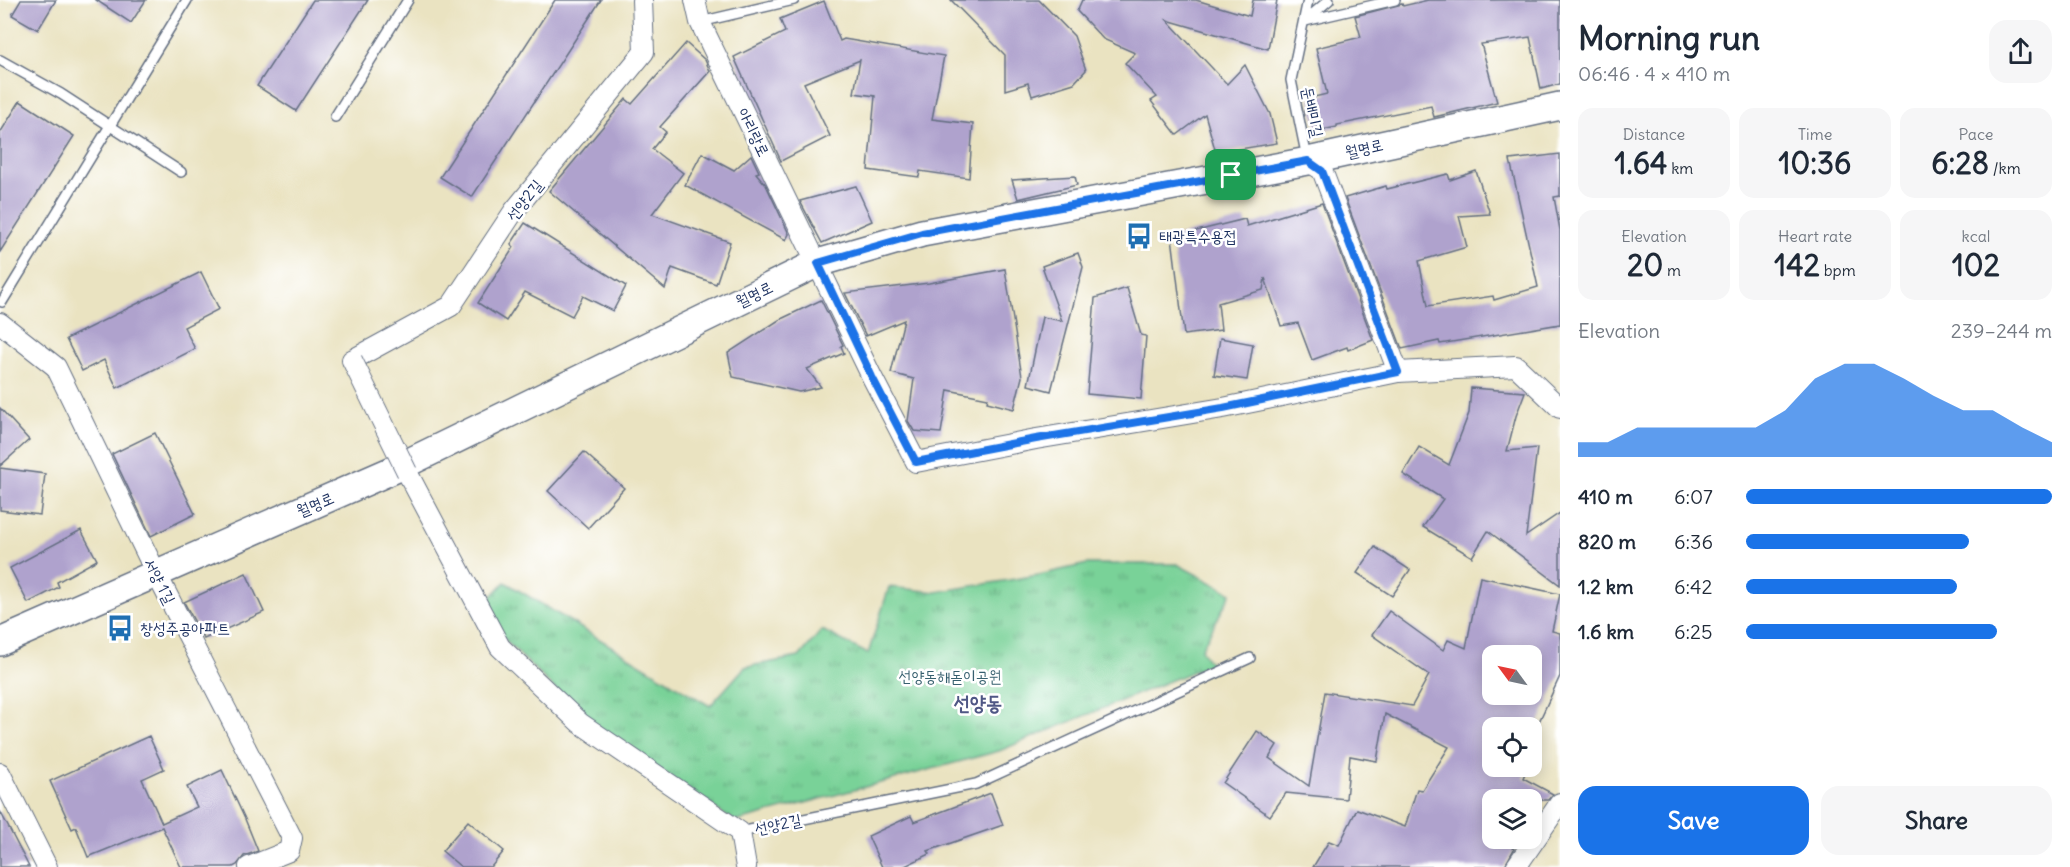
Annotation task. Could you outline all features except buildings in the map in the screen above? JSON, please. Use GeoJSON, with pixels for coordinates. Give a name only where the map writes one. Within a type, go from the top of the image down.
{"type":"FeatureCollection","features":[{"type":"Feature","properties":{"kind":"street","name":"선양2길"},"geometry":{"type":"LineString","coordinates":[[642,0],[644,52],[514,212],[451,306],[352,360],[407,472],[500,647],[580,723],[740,832]]}},
{"type":"Feature","properties":{"kind":"street","name":"아리랑로"},"geometry":{"type":"LineString","coordinates":[[695,0],[700,22],[872,377],[916,462],[1036,439],[1223,408],[1398,372]]}},
{"type":"Feature","properties":{"kind":"street","name":"월명로"},"geometry":{"type":"LineString","coordinates":[[0,642],[395,469],[818,263],[922,233],[1308,161],[1560,106]]}},
{"type":"Feature","properties":{"kind":"street"},"geometry":{"type":"LineString","coordinates":[[1308,161],[1322,171],[1398,372],[1516,366],[1560,408]]}},
{"type":"Feature","properties":{"kind":"street","name":"서양 1길"},"geometry":{"type":"LineString","coordinates":[[0,323],[56,367],[156,573],[292,838],[289,851],[249,867]]}},
{"type":"Feature","properties":{"kind":"street"},"geometry":{"type":"LineString","coordinates":[[0,773],[47,867]]}},
{"type":"Feature","properties":{"kind":"street"},"geometry":{"type":"LineString","coordinates":[[1516,867],[1560,803]]}},
{"type":"Feature","properties":{"kind":"street"},"geometry":{"type":"LineString","coordinates":[[740,832],[746,867]]}},
{"type":"Feature","properties":{"kind":"lane"},"geometry":{"type":"LineString","coordinates":[[2,302],[188,0]]}},
{"type":"Feature","properties":{"kind":"lane"},"geometry":{"type":"LineString","coordinates":[[335,117],[408,0]]}},
{"type":"Feature","properties":{"kind":"lane"},"geometry":{"type":"LineString","coordinates":[[700,22],[794,0]]}},
{"type":"Feature","properties":{"kind":"lane","name":"둔배미길"},"geometry":{"type":"LineString","coordinates":[[1308,0],[1291,80],[1308,161]]}},
{"type":"Feature","properties":{"kind":"lane"},"geometry":{"type":"LineString","coordinates":[[1305,21],[1329,0]]}},
{"type":"Feature","properties":{"kind":"lane"},"geometry":{"type":"LineString","coordinates":[[1305,21],[1395,0]]}},
{"type":"Feature","properties":{"kind":"lane"},"geometry":{"type":"LineString","coordinates":[[0,60],[61,94],[181,172]]}},
{"type":"Feature","properties":{"kind":"lane","name":"선양2길"},"geometry":{"type":"LineString","coordinates":[[740,832],[976,784],[1250,658]]}},
{"type":"Feature","properties":{"kind":"green space","name":"선양동해돋이공원"},"geometry":{"type":"Polygon","coordinates":[[[1087,564],[1177,564],[1231,593],[1201,650],[1211,664],[999,751],[735,822],[584,718],[477,612],[505,582],[710,706],[745,667],[799,657],[822,630],[868,654],[889,587],[936,592],[1039,575],[1087,564]]]}},
{"type":"Feature","properties":{"kind":"place","name":"태광특수용접"},"geometry":{"type":"Point","coordinates":[1139,236]}},
{"type":"Feature","properties":{"kind":"place","name":"창성주공아파트"},"geometry":{"type":"Point","coordinates":[120,628]}},
{"type":"Feature","properties":{"kind":"district","name":"선양동"},"geometry":{"type":"Point","coordinates":[978,702]}},
{"type":"Feature","properties":{"kind":"route"},"geometry":{"type":"LineString","coordinates":[[1308,161],[1322,171],[1398,372],[1223,408],[1036,439],[916,462],[872,377],[818,263],[922,233],[1231,175],[1308,161]]}}]}
